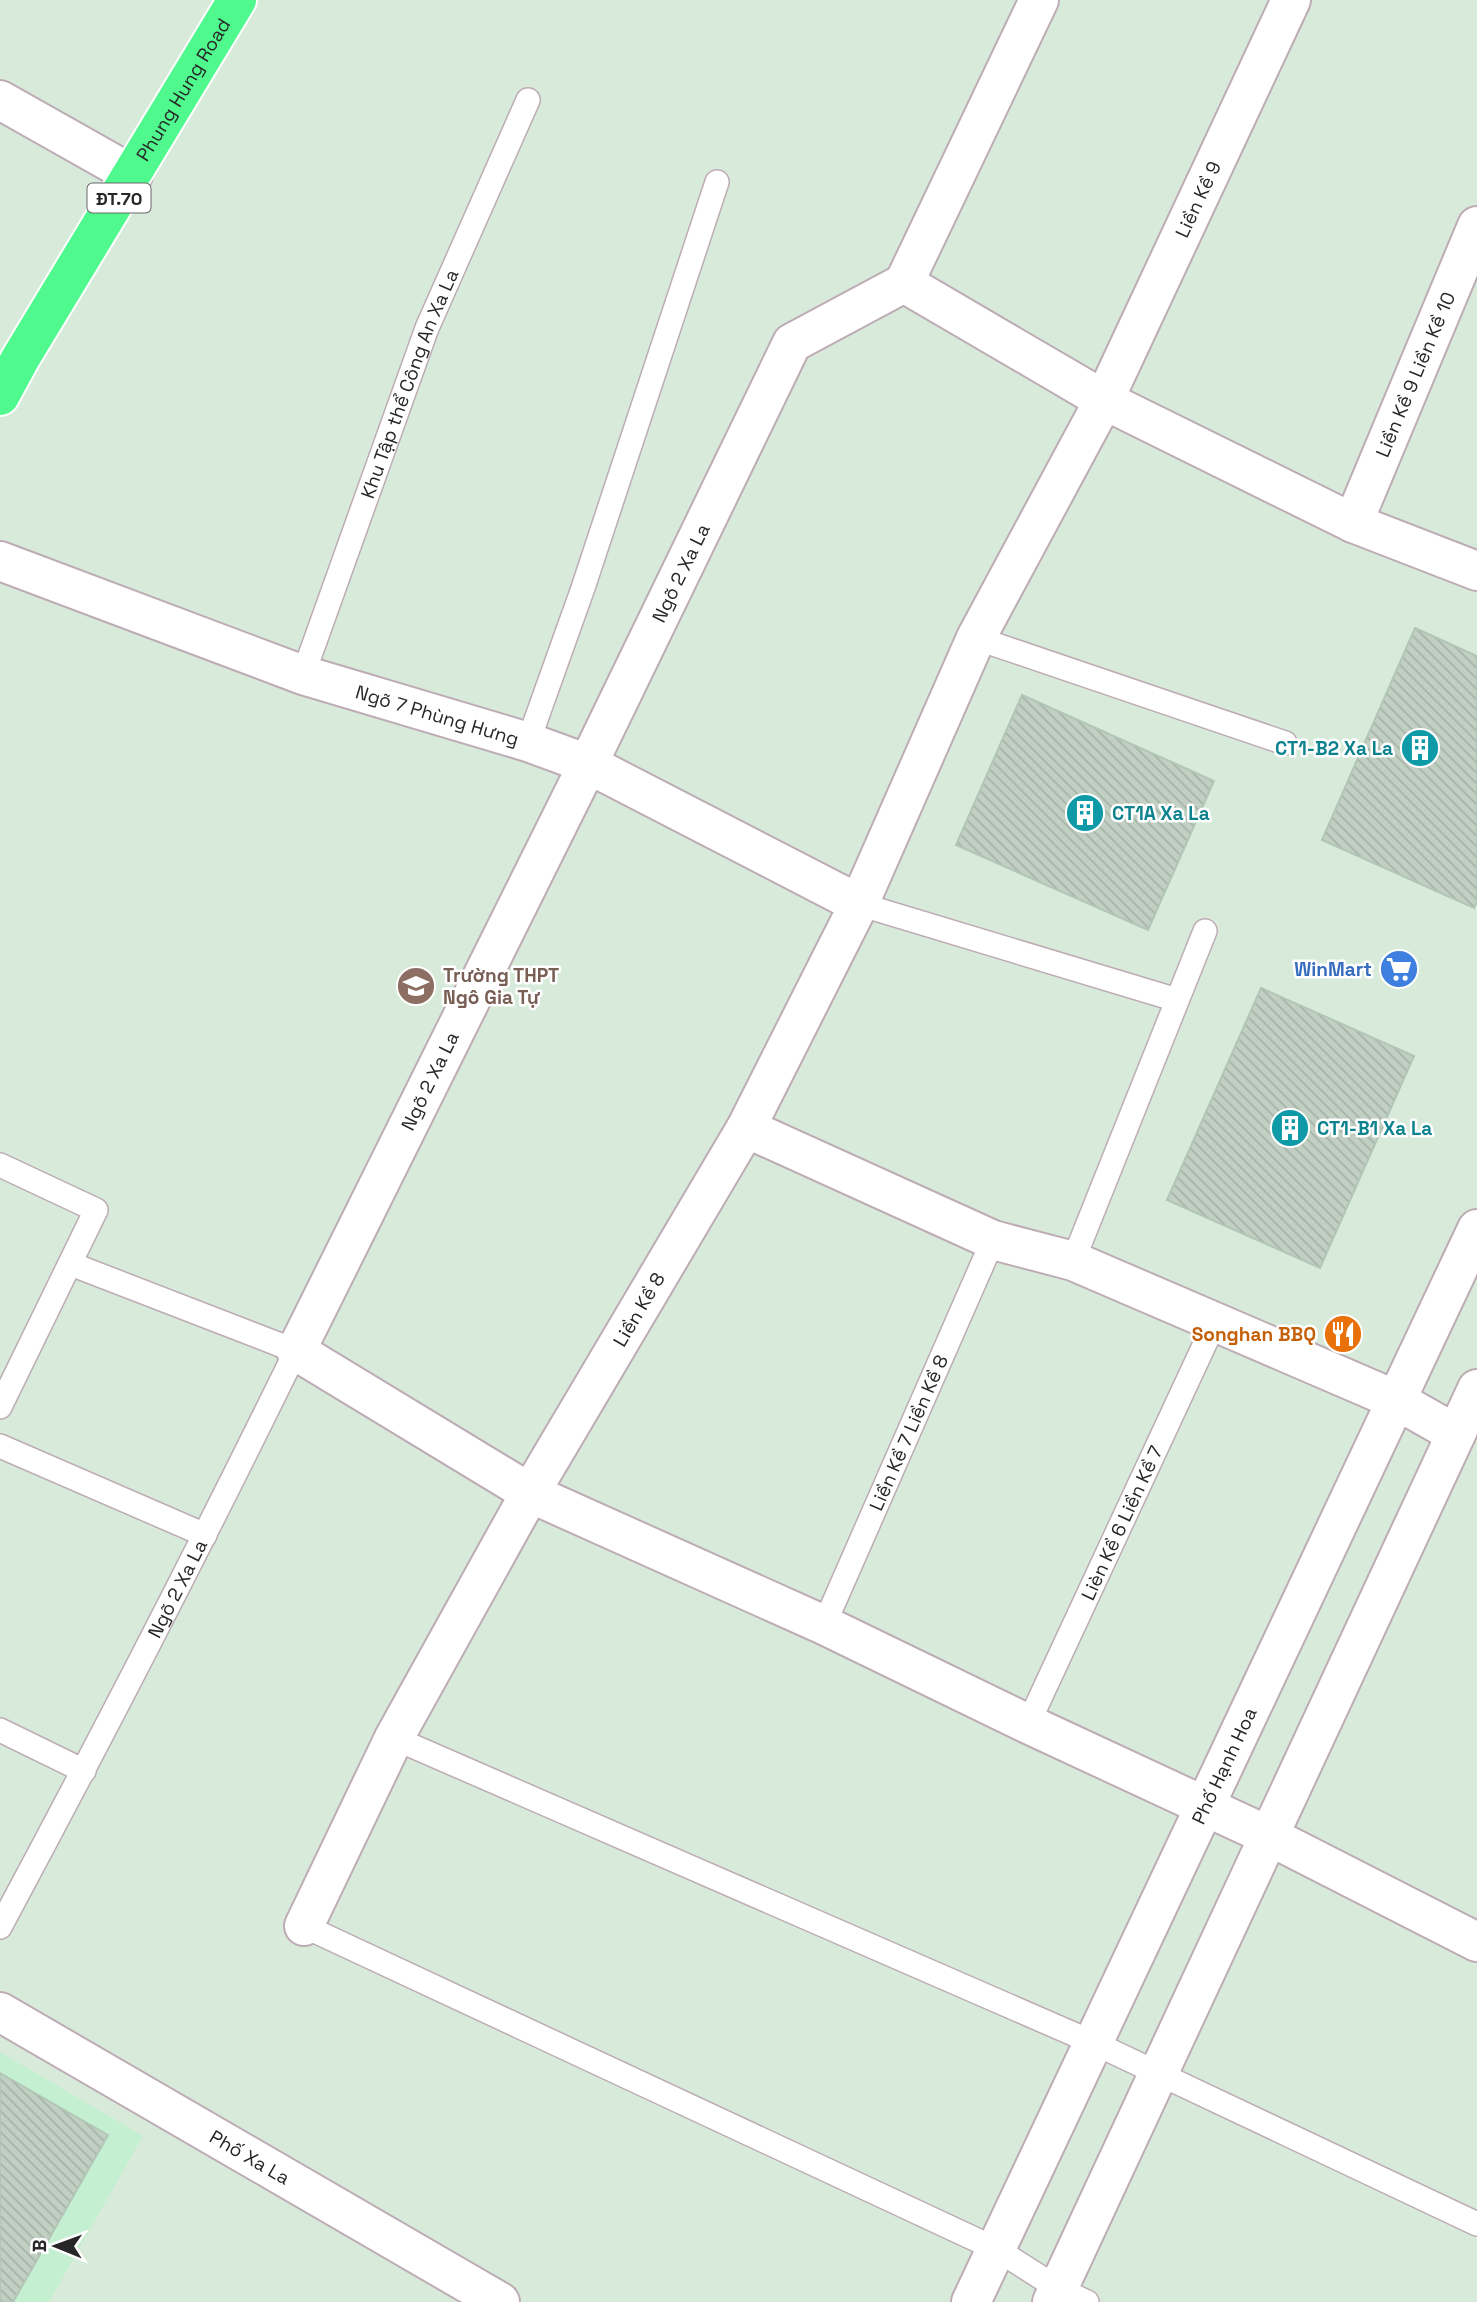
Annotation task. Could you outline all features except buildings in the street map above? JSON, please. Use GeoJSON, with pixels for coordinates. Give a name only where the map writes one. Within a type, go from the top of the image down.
{"type":"FeatureCollection","features":[{"type":"Feature","properties":{"kind":"main road","name":"Phung Hung Road"},"geometry":{"type":"LineString","coordinates":[[0,396],[237,0]]}},
{"type":"Feature","properties":{"kind":"street"},"geometry":{"type":"LineString","coordinates":[[1039,0],[904,283],[1104,400],[1353,523],[1477,571]]}},
{"type":"Feature","properties":{"kind":"street","name":"Liền Kề 9"},"geometry":{"type":"LineString","coordinates":[[976,638],[1104,400],[1291,0]]}},
{"type":"Feature","properties":{"kind":"street"},"geometry":{"type":"LineString","coordinates":[[0,100],[133,174]]}},
{"type":"Feature","properties":{"kind":"street","name":"Liền Kề 9 Liền Kề 10"},"geometry":{"type":"LineString","coordinates":[[1353,523],[1477,226]]}},
{"type":"Feature","properties":{"kind":"street","name":"Ngõ 2 Xa La"},"geometry":{"type":"LineString","coordinates":[[296,1351],[588,764],[792,343],[904,283]]}},
{"type":"Feature","properties":{"kind":"street","name":"Ngõ 7 Phùng Hưng"},"geometry":{"type":"LineString","coordinates":[[0,561],[303,675],[528,742],[588,764],[859,904]]}},
{"type":"Feature","properties":{"kind":"street","name":"Liền Kề 8"},"geometry":{"type":"LineString","coordinates":[[304,1926],[394,1738],[530,1493],[746,1128],[859,904],[976,638]]}},
{"type":"Feature","properties":{"kind":"street"},"geometry":{"type":"LineString","coordinates":[[746,1128],[993,1240],[1073,1261],[1215,1322],[1396,1401],[1467,1439]]}},
{"type":"Feature","properties":{"kind":"street","name":"Phố Hạnh Hoa"},"geometry":{"type":"LineString","coordinates":[[971,2302],[1477,1229]]}},
{"type":"Feature","properties":{"kind":"street"},"geometry":{"type":"LineString","coordinates":[[296,1351],[530,1493],[824,1625],[1269,1836],[1477,1942]]}},
{"type":"Feature","properties":{"kind":"street"},"geometry":{"type":"LineString","coordinates":[[1066,2298],[1158,2075],[1269,1836],[1467,1439],[1477,1389]]}},
{"type":"Feature","properties":{"kind":"street","name":"Phố Xa La"},"geometry":{"type":"LineString","coordinates":[[0,2012],[500,2302]]}},
{"type":"Feature","properties":{"kind":"lane","name":"Khu Tập thể Công An Xa La"},"geometry":{"type":"LineString","coordinates":[[303,675],[427,328],[528,100]]}},
{"type":"Feature","properties":{"kind":"lane"},"geometry":{"type":"LineString","coordinates":[[528,742],[583,588],[717,182]]}},
{"type":"Feature","properties":{"kind":"lane"},"geometry":{"type":"LineString","coordinates":[[976,638],[1285,743]]}},
{"type":"Feature","properties":{"kind":"lane"},"geometry":{"type":"LineString","coordinates":[[859,904],[1177,1000]]}},
{"type":"Feature","properties":{"kind":"lane"},"geometry":{"type":"LineString","coordinates":[[1073,1261],[1205,931]]}},
{"type":"Feature","properties":{"kind":"lane"},"geometry":{"type":"LineString","coordinates":[[0,1165],[96,1210],[0,1406]]}},
{"type":"Feature","properties":{"kind":"lane","name":"Liền Kề 7 Liền Kề 8"},"geometry":{"type":"LineString","coordinates":[[824,1625],[993,1240]]}},
{"type":"Feature","properties":{"kind":"lane"},"geometry":{"type":"LineString","coordinates":[[71,1264],[296,1351]]}},
{"type":"Feature","properties":{"kind":"lane","name":"Lièn Kề 6 Liền Kề 7"},"geometry":{"type":"LineString","coordinates":[[1028,1724],[1215,1322]]}},
{"type":"Feature","properties":{"kind":"lane","name":"Ngõ 2 Xa La"},"geometry":{"type":"LineString","coordinates":[[0,1927],[84,1771],[296,1351]]}},
{"type":"Feature","properties":{"kind":"lane"},"geometry":{"type":"LineString","coordinates":[[0,1446],[205,1535]]}},
{"type":"Feature","properties":{"kind":"lane"},"geometry":{"type":"LineString","coordinates":[[0,1730],[84,1771]]}},
{"type":"Feature","properties":{"kind":"lane"},"geometry":{"type":"LineString","coordinates":[[394,1738],[1094,2043],[1477,2224]]}},
{"type":"Feature","properties":{"kind":"lane"},"geometry":{"type":"LineString","coordinates":[[304,1926],[996,2249],[1066,2298]]}},
{"type":"Feature","properties":{"kind":"shaded area"},"geometry":{"type":"Polygon","coordinates":[[[0,2052],[143,2136],[49,2302],[0,2302],[0,2052]]]}},
{"type":"Feature","properties":{"kind":"place","name":"CT1-B2 Xa La"},"geometry":{"type":"Point","coordinates":[1420,748]}},
{"type":"Feature","properties":{"kind":"place","name":"CT1A Xa La"},"geometry":{"type":"Point","coordinates":[1085,813]}},
{"type":"Feature","properties":{"kind":"place","name":"WinMart"},"geometry":{"type":"Point","coordinates":[1399,969]}},
{"type":"Feature","properties":{"kind":"place","name":"Trường THPT Ngô Gia Tự"},"geometry":{"type":"Point","coordinates":[416,986]}},
{"type":"Feature","properties":{"kind":"place","name":"CT1-B1 Xa La"},"geometry":{"type":"Point","coordinates":[1290,1128]}},
{"type":"Feature","properties":{"kind":"place","name":"Songhan BBQ"},"geometry":{"type":"Point","coordinates":[1343,1334]}}]}
